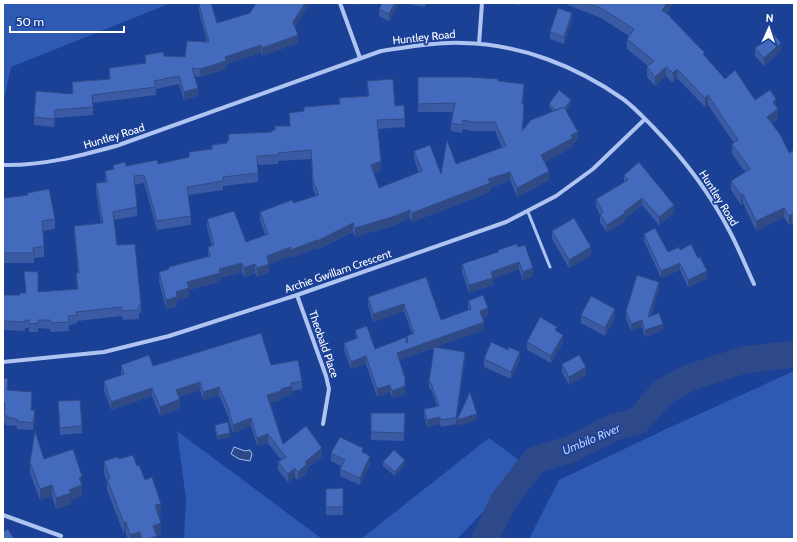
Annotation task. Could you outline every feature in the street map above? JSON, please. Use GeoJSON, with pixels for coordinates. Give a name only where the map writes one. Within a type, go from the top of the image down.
{"type":"FeatureCollection","features":[{"type":"Feature","properties":{"kind":"street"},"geometry":{"type":"LineString","coordinates":[[340,3],[360,58]]}},
{"type":"Feature","properties":{"kind":"street"},"geometry":{"type":"LineString","coordinates":[[479,44],[482,3]]}},
{"type":"Feature","properties":{"kind":"street","name":"Huntley Road"},"geometry":{"type":"LineString","coordinates":[[3,165],[26,165],[70,158],[116,146],[382,51],[427,44],[462,43],[518,50],[560,63],[593,79],[624,100],[645,119],[691,170],[710,198],[730,232],[754,284]]}},
{"type":"Feature","properties":{"kind":"street","name":"Archie Gwillam Crescent"},"geometry":{"type":"LineString","coordinates":[[3,362],[104,352],[169,336],[297,295],[506,222],[528,212],[556,196],[592,169],[645,119]]}},
{"type":"Feature","properties":{"kind":"street","name":"Theobald Place"},"geometry":{"type":"LineString","coordinates":[[297,295],[326,376],[329,389],[323,424]]}},
{"type":"Feature","properties":{"kind":"street"},"geometry":{"type":"LineString","coordinates":[[3,515],[61,536]]}},
{"type":"Feature","properties":{"kind":"lane"},"geometry":{"type":"LineString","coordinates":[[528,212],[550,267]]}},
{"type":"Feature","properties":{"kind":"shaded area"},"geometry":{"type":"Polygon","coordinates":[[[3,3],[171,3],[11,67],[3,103],[3,3]]]}},
{"type":"Feature","properties":{"kind":"shaded area"},"geometry":{"type":"Polygon","coordinates":[[[794,372],[794,539],[529,539],[559,480],[794,372]]]}},
{"type":"Feature","properties":{"kind":"shaded area"},"geometry":{"type":"Polygon","coordinates":[[[177,431],[322,539],[184,539],[186,500],[177,431]]]}},
{"type":"Feature","properties":{"kind":"shaded area"},"geometry":{"type":"Polygon","coordinates":[[[489,438],[527,466],[457,539],[361,539],[489,438]]]}},
{"type":"Feature","properties":{"kind":"shaded area"},"geometry":{"type":"Polygon","coordinates":[[[234,447],[245,451],[250,450],[252,454],[250,461],[239,459],[231,454],[234,447]]]}},
{"type":"Feature","properties":{"kind":"building"},"geometry":{"type":"Polygon","coordinates":[[[211,3],[217,23],[250,13],[256,3],[305,3],[293,22],[298,35],[262,48],[261,45],[225,57],[226,61],[200,69],[192,68],[198,88],[184,92],[179,76],[154,81],[156,87],[92,95],[93,107],[55,110],[54,119],[34,117],[36,91],[73,94],[72,82],[110,79],[109,68],[146,63],[145,55],[163,52],[164,56],[185,57],[187,41],[209,42],[199,4],[211,3]]]}},
{"type":"Feature","properties":{"kind":"building"},"geometry":{"type":"Polygon","coordinates":[[[382,3],[395,3],[389,14],[379,9],[382,3]]]}},
{"type":"Feature","properties":{"kind":"building"},"geometry":{"type":"Polygon","coordinates":[[[587,3],[667,3],[662,10],[671,17],[705,53],[703,54],[725,79],[735,70],[755,100],[770,90],[776,99],[773,102],[778,109],[767,117],[781,136],[789,153],[794,150],[794,216],[792,214],[789,216],[784,208],[756,221],[743,194],[741,195],[731,181],[750,169],[732,144],[738,140],[708,95],[705,98],[677,69],[673,73],[666,67],[655,77],[647,67],[654,61],[627,39],[634,29],[601,8],[587,3]]]}},
{"type":"Feature","properties":{"kind":"building"},"geometry":{"type":"Polygon","coordinates":[[[558,8],[572,13],[564,37],[550,32],[558,8]]]}},
{"type":"Feature","properties":{"kind":"building"},"geometry":{"type":"Polygon","coordinates":[[[773,33],[781,43],[764,58],[755,48],[773,33]]]}},
{"type":"Feature","properties":{"kind":"building"},"geometry":{"type":"Polygon","coordinates":[[[418,77],[468,77],[498,79],[498,81],[524,84],[522,131],[531,120],[564,107],[578,132],[571,135],[573,138],[541,155],[549,171],[517,188],[510,172],[488,179],[490,183],[412,213],[410,210],[355,228],[353,223],[317,241],[291,250],[291,247],[267,256],[269,264],[257,268],[255,264],[244,268],[242,263],[219,269],[220,273],[187,282],[189,288],[176,292],[177,297],[166,300],[159,272],[169,269],[169,267],[210,256],[208,247],[214,245],[207,219],[234,211],[246,242],[268,234],[260,212],[292,200],[294,203],[318,195],[318,190],[313,181],[311,150],[278,153],[278,155],[257,156],[258,173],[223,177],[223,181],[187,187],[191,216],[157,221],[144,175],[134,176],[137,207],[113,212],[117,245],[135,244],[141,304],[139,305],[139,310],[123,311],[122,307],[76,312],[77,315],[68,316],[69,322],[51,323],[50,320],[38,320],[38,323],[29,324],[29,320],[25,320],[25,322],[3,321],[3,295],[20,295],[20,293],[26,293],[24,271],[38,272],[38,292],[78,289],[76,273],[79,273],[74,226],[103,223],[96,183],[107,182],[105,171],[114,169],[113,165],[125,162],[126,166],[157,160],[158,164],[189,157],[189,152],[212,149],[212,145],[227,143],[229,140],[228,134],[272,132],[272,130],[275,130],[275,126],[290,126],[289,113],[304,111],[304,107],[340,104],[339,98],[369,96],[367,81],[393,79],[395,106],[404,105],[405,119],[377,120],[381,161],[371,165],[379,188],[422,171],[414,151],[430,145],[441,174],[447,140],[456,164],[506,146],[495,122],[472,122],[463,120],[462,125],[451,123],[455,103],[418,104],[418,77]]]}},
{"type":"Feature","properties":{"kind":"building"},"geometry":{"type":"Polygon","coordinates":[[[559,90],[571,100],[565,108],[556,110],[549,104],[559,90]]]}},
{"type":"Feature","properties":{"kind":"building"},"geometry":{"type":"Polygon","coordinates":[[[639,162],[674,205],[659,217],[642,198],[624,212],[625,213],[607,225],[600,214],[603,212],[596,199],[628,180],[624,175],[639,162]]]}},
{"type":"Feature","properties":{"kind":"building"},"geometry":{"type":"Polygon","coordinates":[[[49,189],[55,219],[42,221],[44,246],[33,248],[34,253],[3,253],[3,198],[28,195],[27,193],[49,189]]]}},
{"type":"Feature","properties":{"kind":"building"},"geometry":{"type":"Polygon","coordinates":[[[574,218],[591,247],[569,260],[552,231],[574,218]]]}},
{"type":"Feature","properties":{"kind":"building"},"geometry":{"type":"Polygon","coordinates":[[[655,228],[668,252],[679,247],[680,250],[691,244],[707,271],[688,280],[680,263],[661,271],[644,234],[655,228]]]}},
{"type":"Feature","properties":{"kind":"building"},"geometry":{"type":"Polygon","coordinates":[[[517,244],[518,247],[525,245],[533,268],[523,272],[519,262],[491,272],[493,278],[469,285],[462,264],[517,244]]]}},
{"type":"Feature","properties":{"kind":"building"},"geometry":{"type":"Polygon","coordinates":[[[637,275],[659,282],[648,317],[659,313],[663,324],[645,330],[642,320],[631,324],[626,311],[637,275]]]}},
{"type":"Feature","properties":{"kind":"building"},"geometry":{"type":"Polygon","coordinates":[[[426,277],[441,320],[471,309],[468,301],[483,295],[488,308],[480,311],[484,322],[397,353],[405,378],[405,386],[392,391],[390,385],[377,389],[366,356],[351,362],[344,343],[358,338],[355,330],[367,326],[375,349],[406,337],[406,342],[408,343],[407,336],[414,333],[404,304],[373,314],[368,297],[426,277]]]}},
{"type":"Feature","properties":{"kind":"building"},"geometry":{"type":"Polygon","coordinates":[[[591,296],[615,309],[605,328],[581,315],[591,296]]]}},
{"type":"Feature","properties":{"kind":"building"},"geometry":{"type":"Polygon","coordinates":[[[540,317],[557,327],[555,330],[563,335],[551,356],[527,342],[540,317]]]}},
{"type":"Feature","properties":{"kind":"building"},"geometry":{"type":"Polygon","coordinates":[[[261,333],[271,365],[298,360],[302,381],[291,383],[292,386],[267,395],[283,444],[306,426],[322,448],[305,462],[307,464],[298,472],[295,468],[288,474],[278,462],[286,457],[268,434],[257,438],[251,418],[233,425],[230,412],[219,387],[203,392],[200,382],[176,390],[180,399],[160,407],[152,388],[111,402],[104,381],[124,374],[121,365],[149,355],[153,366],[261,333]]]}},
{"type":"Feature","properties":{"kind":"building"},"geometry":{"type":"Polygon","coordinates":[[[491,342],[508,350],[509,347],[520,352],[511,372],[484,359],[491,342]]]}},
{"type":"Feature","properties":{"kind":"building"},"geometry":{"type":"Polygon","coordinates":[[[434,347],[465,352],[456,418],[441,420],[440,417],[427,420],[424,409],[439,406],[431,383],[429,382],[434,347]]]}},
{"type":"Feature","properties":{"kind":"building"},"geometry":{"type":"Polygon","coordinates":[[[579,355],[586,367],[569,377],[562,364],[579,355]]]}},
{"type":"Feature","properties":{"kind":"building"},"geometry":{"type":"Polygon","coordinates":[[[3,378],[8,379],[7,390],[32,392],[31,410],[35,410],[33,423],[17,421],[17,419],[6,417],[6,415],[4,415],[5,403],[3,403],[3,378]]]}},
{"type":"Feature","properties":{"kind":"building"},"geometry":{"type":"Polygon","coordinates":[[[470,392],[477,414],[457,420],[470,392]]]}},
{"type":"Feature","properties":{"kind":"building"},"geometry":{"type":"Polygon","coordinates":[[[80,400],[82,426],[60,428],[58,401],[80,400]]]}},
{"type":"Feature","properties":{"kind":"building"},"geometry":{"type":"Polygon","coordinates":[[[371,413],[405,413],[404,433],[371,432],[371,413]]]}},
{"type":"Feature","properties":{"kind":"building"},"geometry":{"type":"Polygon","coordinates":[[[228,422],[230,433],[217,436],[215,425],[228,422]]]}},
{"type":"Feature","properties":{"kind":"building"},"geometry":{"type":"Polygon","coordinates":[[[35,431],[44,459],[73,449],[82,476],[79,478],[82,485],[69,490],[71,493],[56,498],[52,485],[40,489],[30,462],[35,431]]]}},
{"type":"Feature","properties":{"kind":"building"},"geometry":{"type":"Polygon","coordinates":[[[340,437],[363,448],[362,452],[370,456],[360,478],[340,469],[345,460],[331,453],[340,437]]]}},
{"type":"Feature","properties":{"kind":"building"},"geometry":{"type":"Polygon","coordinates":[[[394,450],[405,460],[395,472],[383,462],[394,450]]]}},
{"type":"Feature","properties":{"kind":"building"},"geometry":{"type":"Polygon","coordinates":[[[133,455],[145,480],[152,477],[161,504],[155,505],[161,523],[153,526],[157,536],[147,539],[142,539],[140,532],[130,535],[126,522],[124,523],[107,479],[110,478],[104,461],[117,457],[119,459],[133,455]]]}},
{"type":"Feature","properties":{"kind":"building"},"geometry":{"type":"Polygon","coordinates":[[[343,488],[343,507],[326,507],[326,489],[343,488]]]}},
{"type":"Feature","properties":{"kind":"building"},"geometry":{"type":"Polygon","coordinates":[[[8,529],[14,539],[3,539],[3,532],[8,529]]]}},
{"type":"Feature","properties":{"kind":"waterway","name":"Umbilo River"},"geometry":{"type":"LineString","coordinates":[[485,539],[504,500],[535,460],[571,449],[612,428],[638,421],[663,392],[689,378],[744,360],[794,354]]}}]}
